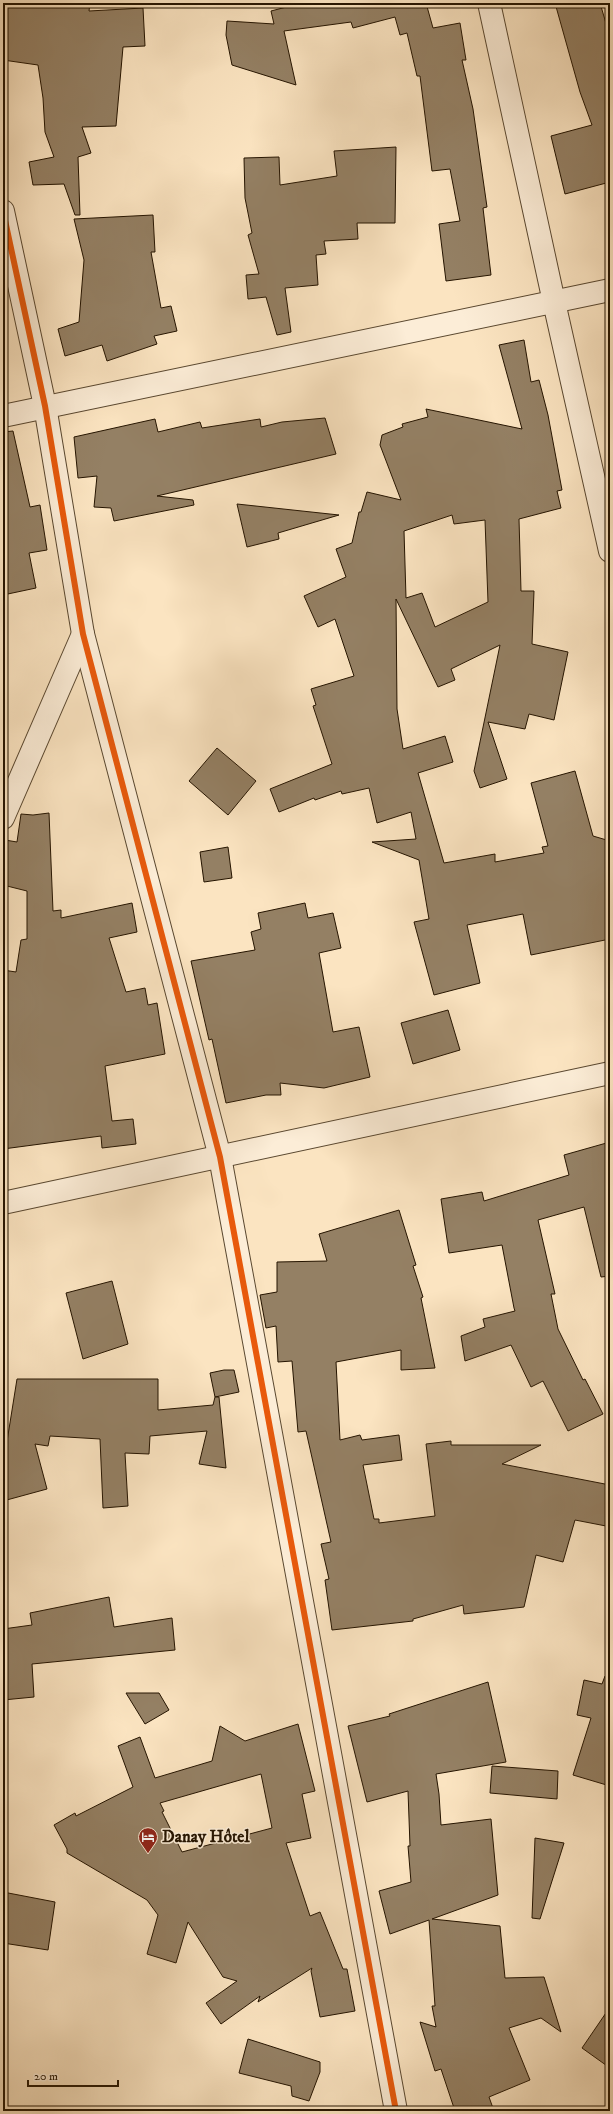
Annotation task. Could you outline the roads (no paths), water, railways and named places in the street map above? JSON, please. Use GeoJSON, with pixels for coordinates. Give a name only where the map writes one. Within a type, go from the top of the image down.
{"type":"FeatureCollection","features":[{"type":"Feature","properties":{"kind":"street"},"geometry":{"type":"LineString","coordinates":[[489,3],[610,551]]}},
{"type":"Feature","properties":{"kind":"street"},"geometry":{"type":"LineString","coordinates":[[3,211],[45,406],[83,634],[220,1157],[396,2111]]}},
{"type":"Feature","properties":{"kind":"street"},"geometry":{"type":"LineString","coordinates":[[3,416],[45,406],[610,290]]}},
{"type":"Feature","properties":{"kind":"street"},"geometry":{"type":"LineString","coordinates":[[3,818],[83,634]]}},
{"type":"Feature","properties":{"kind":"street"},"geometry":{"type":"LineString","coordinates":[[3,1203],[610,1073]]}},
{"type":"Feature","properties":{"kind":"place","name":"Danay Hôtel"},"geometry":{"type":"Point","coordinates":[148,1854]}}]}
